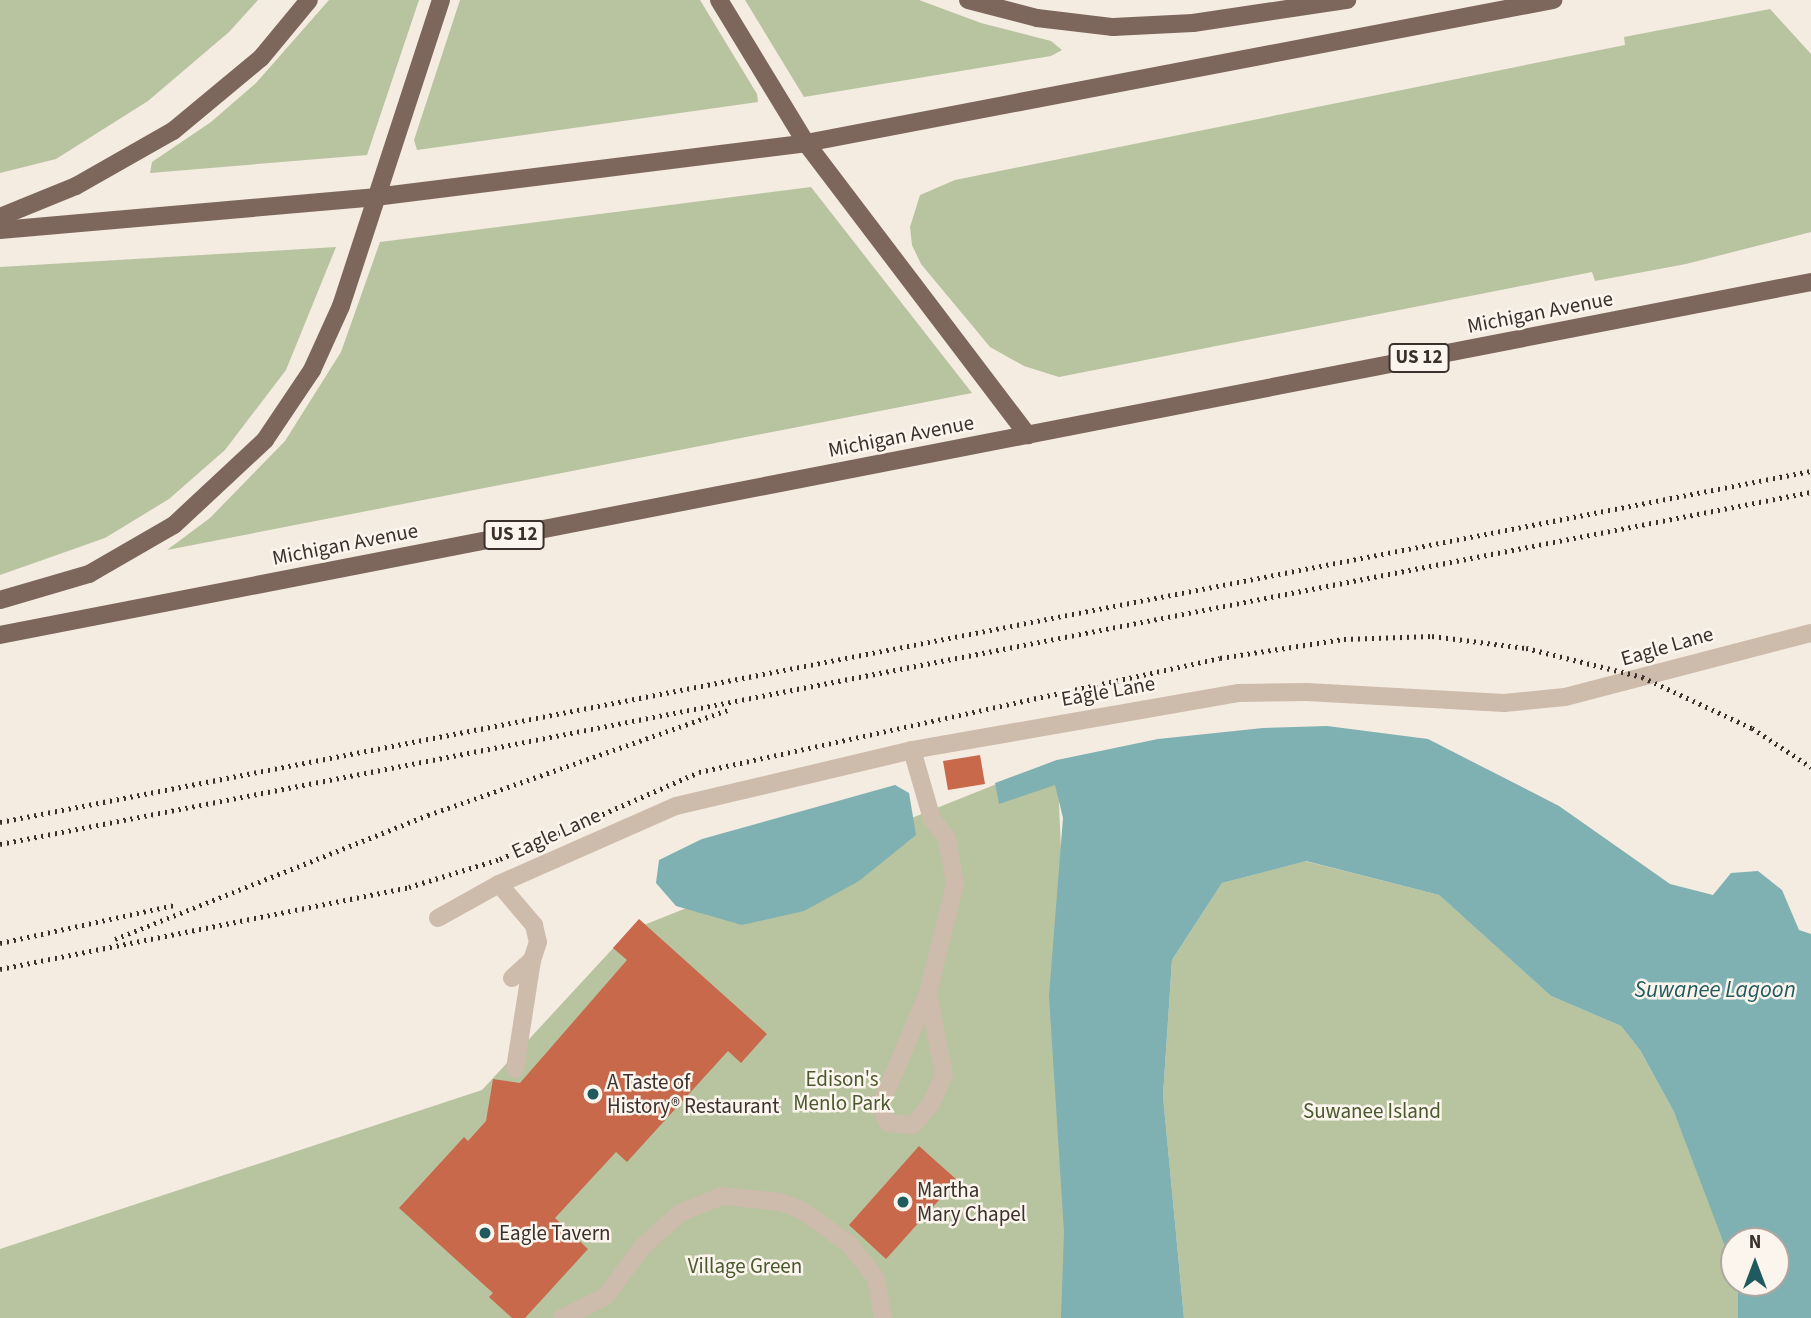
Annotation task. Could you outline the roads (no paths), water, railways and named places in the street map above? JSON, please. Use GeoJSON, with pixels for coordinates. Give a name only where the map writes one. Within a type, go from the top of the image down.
{"type":"FeatureCollection","features":[{"type":"Feature","properties":{"kind":"main road"},"geometry":{"type":"LineString","coordinates":[[0,217],[87,181],[173,131],[261,58],[309,0]]}},
{"type":"Feature","properties":{"kind":"main road"},"geometry":{"type":"LineString","coordinates":[[0,600],[89,574],[174,525],[265,440],[312,370],[341,306],[374,197],[441,0]]}},
{"type":"Feature","properties":{"kind":"main road"},"geometry":{"type":"LineString","coordinates":[[719,0],[806,143],[1028,435]]}},
{"type":"Feature","properties":{"kind":"main road"},"geometry":{"type":"LineString","coordinates":[[968,0],[1059,22],[1128,27],[1193,23],[1348,0]]}},
{"type":"Feature","properties":{"kind":"main road"},"geometry":{"type":"LineString","coordinates":[[0,230],[374,197],[806,143],[1553,0]]}},
{"type":"Feature","properties":{"kind":"main road","name":"Michigan Avenue"},"geometry":{"type":"LineString","coordinates":[[0,635],[1811,282]]}},
{"type":"Feature","properties":{"kind":"street","name":"Eagle Lane"},"geometry":{"type":"LineString","coordinates":[[438,918],[499,884],[676,806],[912,750],[1239,693],[1307,692],[1504,703],[1565,697],[1811,633]]}},
{"type":"Feature","properties":{"kind":"street"},"geometry":{"type":"LineString","coordinates":[[912,750],[932,819],[947,838],[956,884],[928,993],[880,1106],[888,1123],[913,1125],[931,1104],[944,1074],[928,993]]}},
{"type":"Feature","properties":{"kind":"street"},"geometry":{"type":"LineString","coordinates":[[499,884],[534,925],[538,942],[532,960],[515,1069]]}},
{"type":"Feature","properties":{"kind":"street"},"geometry":{"type":"LineString","coordinates":[[512,978],[532,960]]}},
{"type":"Feature","properties":{"kind":"street"},"geometry":{"type":"LineString","coordinates":[[562,1318],[606,1296],[643,1246],[680,1213],[722,1196],[781,1202],[801,1210],[849,1244],[876,1278],[883,1318]]}},
{"type":"Feature","properties":{"kind":"water","name":"Suwanee Lagoon"},"geometry":{"type":"Polygon","coordinates":[[[1327,726],[1428,739],[1559,806],[1670,884],[1713,895],[1731,873],[1758,871],[1782,890],[1799,930],[1811,934],[1811,1318],[1738,1318],[1738,1297],[1790,1297],[1790,1227],[1720,1227],[1720,1233],[1674,1112],[1640,1050],[1621,1026],[1551,996],[1439,895],[1306,861],[1222,883],[1172,960],[1163,1096],[1184,1318],[1061,1318],[1064,1232],[1049,996],[1063,818],[1055,785],[999,804],[995,783],[1057,760],[1158,739],[1263,728],[1327,726]]]}},
{"type":"Feature","properties":{"kind":"water"},"geometry":{"type":"Polygon","coordinates":[[[895,785],[909,793],[916,835],[859,881],[804,911],[742,925],[676,906],[656,883],[659,860],[702,839],[895,785]]]}},
{"type":"Feature","properties":{"kind":"railway"},"geometry":{"type":"LineString","coordinates":[[0,822],[1811,471]]}},
{"type":"Feature","properties":{"kind":"railway"},"geometry":{"type":"LineString","coordinates":[[0,844],[1811,492]]}},
{"type":"Feature","properties":{"kind":"railway"},"geometry":{"type":"LineString","coordinates":[[0,969],[409,887],[500,859],[699,772],[1220,658],[1344,639],[1432,636],[1526,648],[1642,677],[1752,728],[1811,767]]}},
{"type":"Feature","properties":{"kind":"railway"},"geometry":{"type":"LineString","coordinates":[[115,939],[428,815],[731,709]]}},
{"type":"Feature","properties":{"kind":"railway"},"geometry":{"type":"LineString","coordinates":[[0,943],[175,905]]}},
{"type":"Feature","properties":{"kind":"place","name":"A Taste of History® Restaurant"},"geometry":{"type":"Point","coordinates":[593,1094]}},
{"type":"Feature","properties":{"kind":"place","name":"Martha Mary Chapel"},"geometry":{"type":"Point","coordinates":[903,1202]}},
{"type":"Feature","properties":{"kind":"place","name":"Eagle Tavern"},"geometry":{"type":"Point","coordinates":[485,1233]}},
{"type":"Feature","properties":{"kind":"park label","name":"Edison's Menlo Park"},"geometry":{"type":"Point","coordinates":[842,1091]}},
{"type":"Feature","properties":{"kind":"park label","name":"Suwanee Island"},"geometry":{"type":"Point","coordinates":[1372,1111]}},
{"type":"Feature","properties":{"kind":"park label","name":"Village Green"},"geometry":{"type":"Point","coordinates":[745,1266]}}]}
